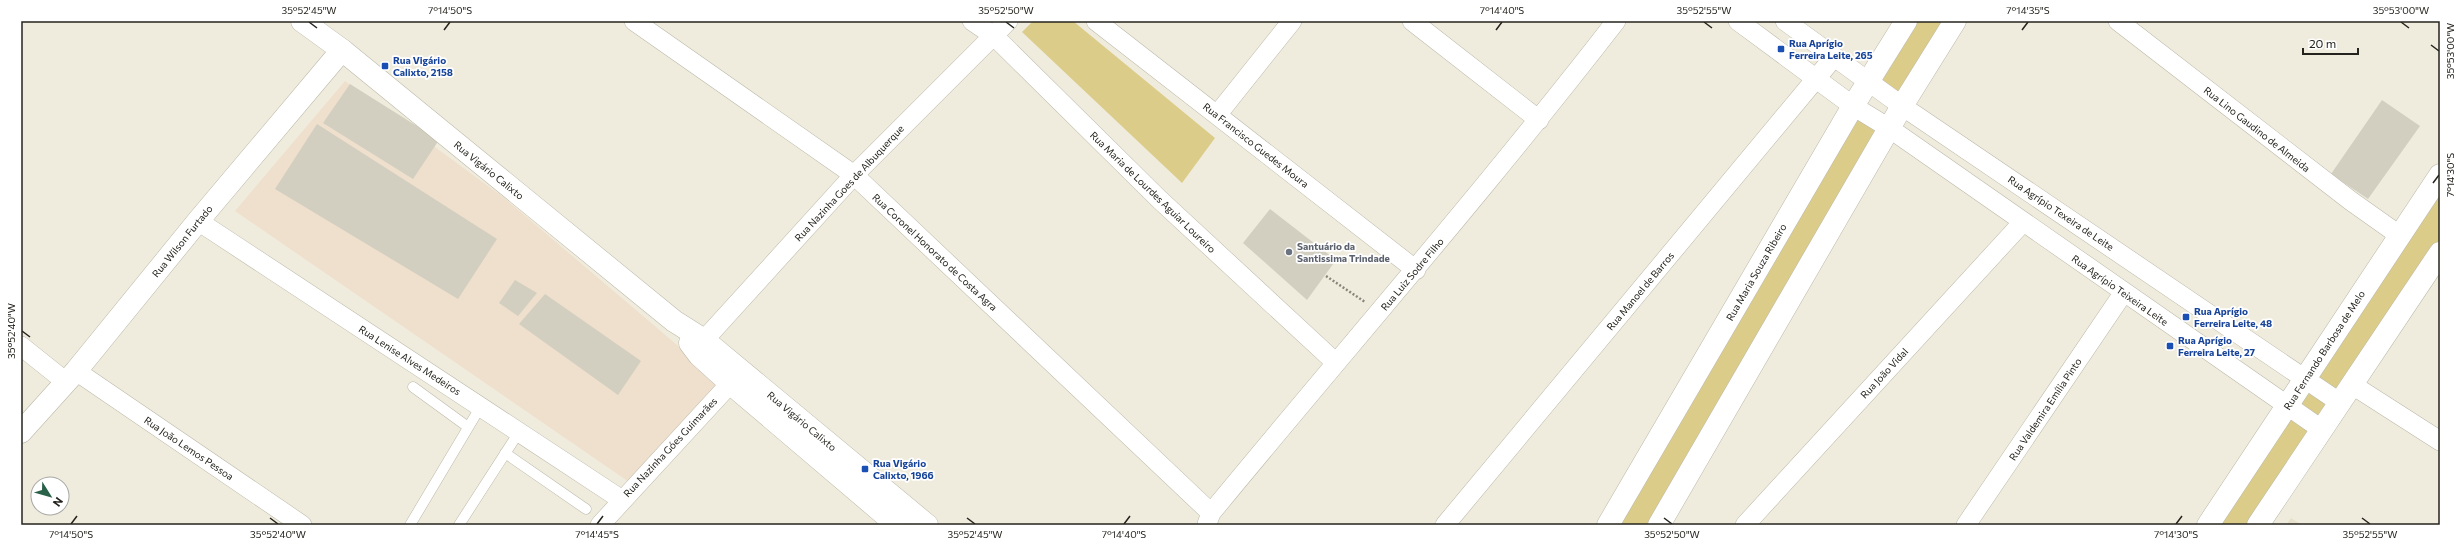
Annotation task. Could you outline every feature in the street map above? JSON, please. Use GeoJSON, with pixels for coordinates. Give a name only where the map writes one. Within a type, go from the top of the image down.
{"type":"FeatureCollection","features":[{"type":"Feature","properties":{"kind":"street","name":"Rua Vigário Calixto"},"geometry":{"type":"LineString","coordinates":[[302,21],[342,50],[674,322],[897,525]]}},
{"type":"Feature","properties":{"kind":"street","name":"Rua Coronel Honorato de Costa Agra"},"geometry":{"type":"LineString","coordinates":[[634,21],[854,175],[1209,519]]}},
{"type":"Feature","properties":{"kind":"street","name":"Rua Maria de Lourdes Aguiar Loureiro"},"geometry":{"type":"LineString","coordinates":[[972,21],[994,36],[1160,200],[1335,362]]}},
{"type":"Feature","properties":{"kind":"street","name":"Rua Nazinha Goes de Albuquerque"},"geometry":{"type":"LineString","coordinates":[[700,345],[854,175],[1008,21]]}},
{"type":"Feature","properties":{"kind":"street","name":"Rua Francisco Guedes Moura"},"geometry":{"type":"LineString","coordinates":[[1096,21],[1416,270]]}},
{"type":"Feature","properties":{"kind":"street"},"geometry":{"type":"LineString","coordinates":[[1217,115],[1292,21]]}},
{"type":"Feature","properties":{"kind":"street"},"geometry":{"type":"LineString","coordinates":[[1412,21],[1539,120]]}},
{"type":"Feature","properties":{"kind":"street","name":"Rua Luiz Sodre Filho"},"geometry":{"type":"LineString","coordinates":[[1209,519],[1335,362],[1380,313],[1539,120],[1616,21]]}},
{"type":"Feature","properties":{"kind":"street"},"geometry":{"type":"LineString","coordinates":[[1738,21],[1853,106],[1889,128]]}},
{"type":"Feature","properties":{"kind":"street","name":"Rua Agrípio Texeira de Leite"},"geometry":{"type":"LineString","coordinates":[[1785,21],[1834,57],[1869,80],[1902,106],[2305,377],[2339,402]]}},
{"type":"Feature","properties":{"kind":"street","name":"Rua Maria Souza Ribeiro"},"geometry":{"type":"LineString","coordinates":[[1608,525],[1853,106],[1906,21]]}},
{"type":"Feature","properties":{"kind":"street"},"geometry":{"type":"LineString","coordinates":[[1659,525],[1889,128],[1955,21]]}},
{"type":"Feature","properties":{"kind":"street","name":"Rua Lino Gaudino de Almeida"},"geometry":{"type":"LineString","coordinates":[[2118,21],[2344,196],[2399,235]]}},
{"type":"Feature","properties":{"kind":"street","name":"Rua Wilson Furtado"},"geometry":{"type":"LineString","coordinates":[[21,432],[71,376],[198,221],[342,50]]}},
{"type":"Feature","properties":{"kind":"street","name":"Rua Manoel de Barros"},"geometry":{"type":"LineString","coordinates":[[1445,525],[1817,80],[1834,57]]}},
{"type":"Feature","properties":{"kind":"street","name":"Rua Agrípio Teixeira Leite"},"geometry":{"type":"LineString","coordinates":[[1889,128],[2321,430]]}},
{"type":"Feature","properties":{"kind":"street","name":"Rua Fernando Barbosa de Melo"},"geometry":{"type":"LineString","coordinates":[[2208,525],[2440,175]]}},
{"type":"Feature","properties":{"kind":"street","name":"Rua Lenise Alves Medeiros"},"geometry":{"type":"LineString","coordinates":[[198,221],[622,500]]}},
{"type":"Feature","properties":{"kind":"street","name":"Rua João Vidal"},"geometry":{"type":"LineString","coordinates":[[1746,525],[2023,222]]}},
{"type":"Feature","properties":{"kind":"street"},"geometry":{"type":"LineString","coordinates":[[2258,525],[2440,253]]}},
{"type":"Feature","properties":{"kind":"street","name":"Rua Valdemira Emília Pinto"},"geometry":{"type":"LineString","coordinates":[[1966,525],[2124,292]]}},
{"type":"Feature","properties":{"kind":"street","name":"Rua João Lemos Pessoa"},"geometry":{"type":"LineString","coordinates":[[21,346],[71,376],[302,525]]}},
{"type":"Feature","properties":{"kind":"street","name":"Rua Vigário Calixto"},"geometry":{"type":"LineString","coordinates":[[736,377],[927,525]]}},
{"type":"Feature","properties":{"kind":"street","name":"Rua Nazinha Góes Guimarães"},"geometry":{"type":"LineString","coordinates":[[600,525],[736,377]]}},
{"type":"Feature","properties":{"kind":"street"},"geometry":{"type":"LineString","coordinates":[[2351,384],[2440,442]]}},
{"type":"Feature","properties":{"kind":"lane"},"geometry":{"type":"LineString","coordinates":[[413,387],[468,427]]}},
{"type":"Feature","properties":{"kind":"lane"},"geometry":{"type":"LineString","coordinates":[[410,525],[480,406]]}},
{"type":"Feature","properties":{"kind":"lane"},"geometry":{"type":"LineString","coordinates":[[459,525],[519,432]]}},
{"type":"Feature","properties":{"kind":"lane"},"geometry":{"type":"LineString","coordinates":[[505,453],[586,509]]}},
{"type":"Feature","properties":{"kind":"path"},"geometry":{"type":"LineString","coordinates":[[1326,276],[1380,313]]}},
{"type":"Feature","properties":{"kind":"shaded area"},"geometry":{"type":"Polygon","coordinates":[[[1033,21],[1073,21],[1215,138],[1182,183],[1022,32],[1033,21]]]}},
{"type":"Feature","properties":{"kind":"shaded area"},"geometry":{"type":"Polygon","coordinates":[[[1915,21],[1946,21],[1900,96],[1879,78],[1915,21]]]}},
{"type":"Feature","properties":{"kind":"shaded area"},"geometry":{"type":"Polygon","coordinates":[[[345,81],[503,197],[723,384],[632,484],[235,211],[345,81]]]}},
{"type":"Feature","properties":{"kind":"shaded area"},"geometry":{"type":"Polygon","coordinates":[[[1855,117],[1879,131],[1649,525],[1617,525],[1855,117]]]}},
{"type":"Feature","properties":{"kind":"shaded area"},"geometry":{"type":"Polygon","coordinates":[[[2440,189],[2440,239],[2322,418],[2297,404],[2440,189]]]}},
{"type":"Feature","properties":{"kind":"shaded area"},"geometry":{"type":"Polygon","coordinates":[[[2288,415],[2314,432],[2253,525],[2214,525],[2288,415]]]}},
{"type":"Feature","properties":{"kind":"shaded area"},"geometry":{"type":"Polygon","coordinates":[[[2291,518],[2302,525],[2286,525],[2291,518]]]}},
{"type":"Feature","properties":{"kind":"building"},"geometry":{"type":"Polygon","coordinates":[[[350,84],[439,140],[413,179],[323,123],[350,84]]]}},
{"type":"Feature","properties":{"kind":"building"},"geometry":{"type":"Polygon","coordinates":[[[2382,100],[2420,126],[2368,199],[2331,174],[2382,100]]]}},
{"type":"Feature","properties":{"kind":"building"},"geometry":{"type":"Polygon","coordinates":[[[317,124],[497,239],[458,299],[275,189],[317,124]]]}},
{"type":"Feature","properties":{"kind":"building","name":"Santuário da Santissima Trindade"},"geometry":{"type":"Polygon","coordinates":[[[1270,209],[1336,260],[1307,300],[1243,243],[1270,209]]]}},
{"type":"Feature","properties":{"kind":"building"},"geometry":{"type":"Polygon","coordinates":[[[515,280],[537,293],[518,316],[499,303],[515,280]]]}},
{"type":"Feature","properties":{"kind":"building"},"geometry":{"type":"Polygon","coordinates":[[[545,294],[641,361],[618,395],[519,324],[545,294]]]}},
{"type":"Feature","properties":{"kind":"place","name":"Rua Aprígio Ferreira Leite, 265"},"geometry":{"type":"Point","coordinates":[1781,49]}},
{"type":"Feature","properties":{"kind":"place","name":"Rua Vigário Calixto, 2158"},"geometry":{"type":"Point","coordinates":[385,66]}},
{"type":"Feature","properties":{"kind":"place","name":"Santuário da Santissima Trindade"},"geometry":{"type":"Point","coordinates":[1289,252]}},
{"type":"Feature","properties":{"kind":"place","name":"Rua Aprígio Ferreira Leite, 48"},"geometry":{"type":"Point","coordinates":[2186,317]}},
{"type":"Feature","properties":{"kind":"place","name":"Rua Aprígio Ferreira Leite, 27"},"geometry":{"type":"Point","coordinates":[2170,346]}},
{"type":"Feature","properties":{"kind":"place","name":"Rua Vigário Calixto, 1966"},"geometry":{"type":"Point","coordinates":[865,469]}}]}
